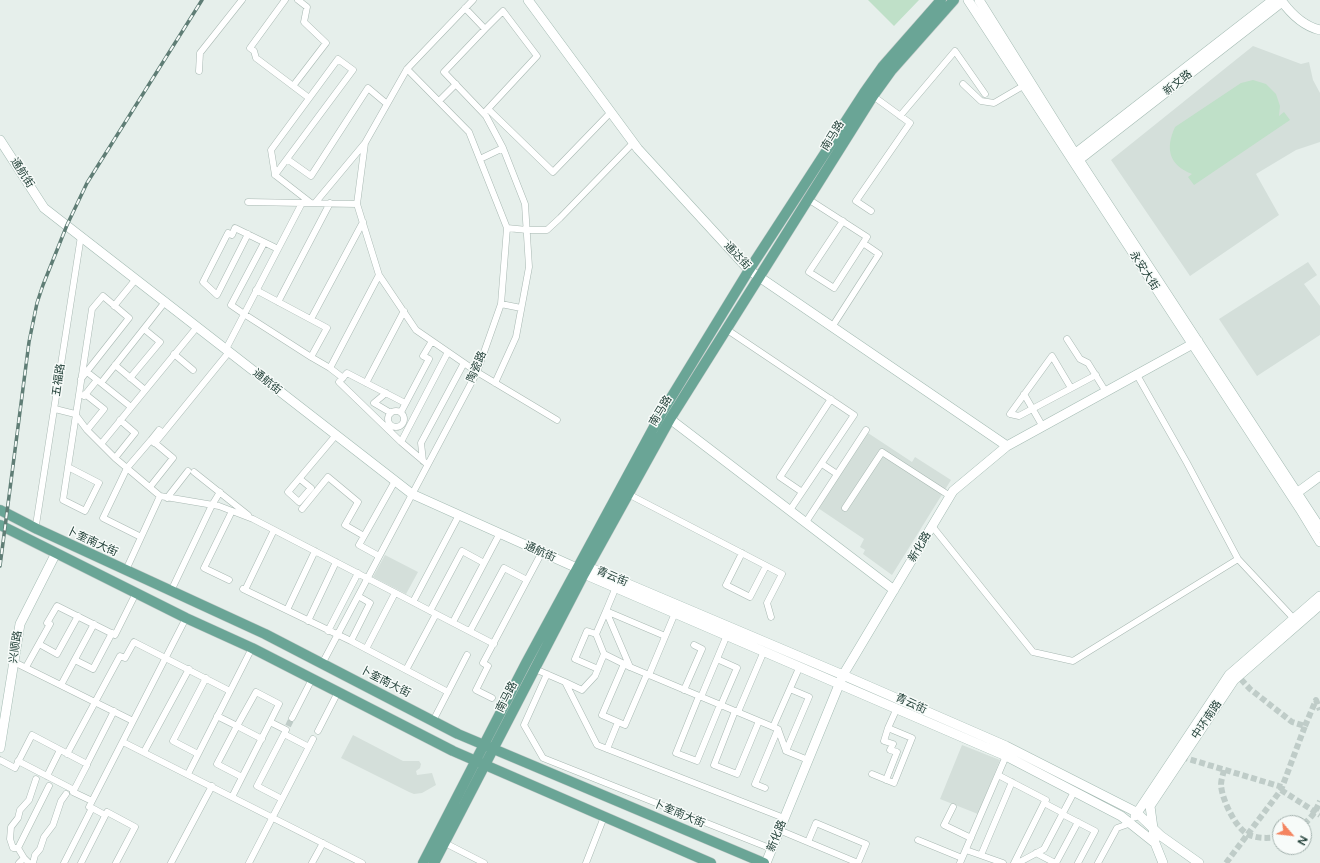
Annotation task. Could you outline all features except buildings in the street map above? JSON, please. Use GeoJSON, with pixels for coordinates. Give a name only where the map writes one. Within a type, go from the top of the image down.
{"type":"FeatureCollection","features":[{"type":"Feature","properties":{"kind":"main road","name":"通达街"},"geometry":{"type":"LineString","coordinates":[[528,0],[633,143],[749,270],[1007,446]]}},
{"type":"Feature","properties":{"kind":"main road","name":"南马路"},"geometry":{"type":"LineString","coordinates":[[423,863],[535,669],[661,414],[749,270],[883,66],[940,0]]}},
{"type":"Feature","properties":{"kind":"main road","name":"南马路"},"geometry":{"type":"LineString","coordinates":[[489,747],[583,570],[670,419],[758,277],[873,96],[891,71],[954,0]]}},
{"type":"Feature","properties":{"kind":"main road","name":"永安大街"},"geometry":{"type":"LineString","coordinates":[[968,0],[1023,86],[1075,159]]}},
{"type":"Feature","properties":{"kind":"main road","name":"永安大街"},"geometry":{"type":"LineString","coordinates":[[979,0],[1075,159],[1295,494],[1320,528]]}},
{"type":"Feature","properties":{"kind":"main road","name":"新文路"},"geometry":{"type":"LineString","coordinates":[[1075,159],[1279,1]]}},
{"type":"Feature","properties":{"kind":"main road"},"geometry":{"type":"LineString","coordinates":[[1279,1],[1307,26],[1320,30]]}},
{"type":"Feature","properties":{"kind":"main road","name":"通航街"},"geometry":{"type":"LineString","coordinates":[[0,140],[44,208],[412,494],[583,570]]}},
{"type":"Feature","properties":{"kind":"main road","name":"新化路"},"geometry":{"type":"LineString","coordinates":[[765,863],[841,679],[953,491],[1007,446],[1195,343]]}},
{"type":"Feature","properties":{"kind":"main road"},"geometry":{"type":"LineString","coordinates":[[670,419],[894,590]]}},
{"type":"Feature","properties":{"kind":"main road"},"geometry":{"type":"LineString","coordinates":[[1295,494],[1320,476]]}},
{"type":"Feature","properties":{"kind":"main road","name":"永安大街"},"geometry":{"type":"LineString","coordinates":[[1295,494],[1320,542]]}},
{"type":"Feature","properties":{"kind":"main road","name":"卜奎南大街"},"geometry":{"type":"LineString","coordinates":[[0,510],[37,529],[265,634],[433,721],[489,747],[765,863]]}},
{"type":"Feature","properties":{"kind":"main road"},"geometry":{"type":"LineString","coordinates":[[0,525],[186,618],[252,648],[453,751],[711,863]]}},
{"type":"Feature","properties":{"kind":"main road","name":"兴顺路"},"geometry":{"type":"LineString","coordinates":[[0,748],[20,624],[56,553]]}},
{"type":"Feature","properties":{"kind":"main road","name":"青云街"},"geometry":{"type":"LineString","coordinates":[[583,570],[616,587],[764,651],[800,666],[841,679],[896,708],[1006,756],[1121,816],[1155,843]]}},
{"type":"Feature","properties":{"kind":"main road","name":"青云街"},"geometry":{"type":"LineString","coordinates":[[583,570],[841,679],[1006,746],[1136,812],[1161,836],[1199,863]]}},
{"type":"Feature","properties":{"kind":"main road","name":"中环南路"},"geometry":{"type":"LineString","coordinates":[[1163,863],[1155,843],[1150,806],[1234,680],[1320,596]]}},
{"type":"Feature","properties":{"kind":"main road","name":"中环南路"},"geometry":{"type":"LineString","coordinates":[[1131,823],[1136,812],[1143,805],[1229,675],[1296,621],[1320,605]]}},
{"type":"Feature","properties":{"kind":"main road","name":"南马路"},"geometry":{"type":"LineString","coordinates":[[434,863],[445,843],[480,763]]}},
{"type":"Feature","properties":{"kind":"street"},"geometry":{"type":"LineString","coordinates":[[199,71],[200,53],[242,0]]}},
{"type":"Feature","properties":{"kind":"street"},"geometry":{"type":"LineString","coordinates":[[285,0],[250,48],[254,51],[256,58],[309,98]]}},
{"type":"Feature","properties":{"kind":"street"},"geometry":{"type":"LineString","coordinates":[[293,86],[326,43],[304,22],[307,8],[298,0]]}},
{"type":"Feature","properties":{"kind":"street"},"geometry":{"type":"LineString","coordinates":[[313,203],[365,143],[407,69],[470,1]]}},
{"type":"Feature","properties":{"kind":"street"},"geometry":{"type":"LineString","coordinates":[[465,8],[485,29]]}},
{"type":"Feature","properties":{"kind":"street"},"geometry":{"type":"LineString","coordinates":[[485,111],[537,56],[503,11],[444,72],[456,84],[485,111],[553,172],[610,112]]}},
{"type":"Feature","properties":{"kind":"street"},"geometry":{"type":"LineString","coordinates":[[900,116],[955,51],[984,94]]}},
{"type":"Feature","properties":{"kind":"street"},"geometry":{"type":"LineString","coordinates":[[275,175],[353,70],[338,59],[271,150],[275,175],[313,203]]}},
{"type":"Feature","properties":{"kind":"street","name":"陶瓷路"},"geometry":{"type":"LineString","coordinates":[[322,664],[412,494],[425,463],[477,372],[501,304],[507,228],[480,159],[469,132],[407,69]]}},
{"type":"Feature","properties":{"kind":"street"},"geometry":{"type":"LineString","coordinates":[[439,101],[456,84]]}},
{"type":"Feature","properties":{"kind":"street"},"geometry":{"type":"LineString","coordinates":[[963,84],[981,101],[994,103],[1023,86]]}},
{"type":"Feature","properties":{"kind":"street"},"geometry":{"type":"LineString","coordinates":[[287,159],[310,176],[368,88],[387,104]]}},
{"type":"Feature","properties":{"kind":"street"},"geometry":{"type":"LineString","coordinates":[[871,211],[856,201],[910,123],[873,96]]}},
{"type":"Feature","properties":{"kind":"street"},"geometry":{"type":"LineString","coordinates":[[485,111],[503,148],[525,204],[529,267],[516,337],[495,383]]}},
{"type":"Feature","properties":{"kind":"street"},"geometry":{"type":"LineString","coordinates":[[365,143],[357,204],[379,275],[416,330],[477,372],[557,420]]}},
{"type":"Feature","properties":{"kind":"street"},"geometry":{"type":"LineString","coordinates":[[507,228],[547,230],[633,143]]}},
{"type":"Feature","properties":{"kind":"street"},"geometry":{"type":"LineString","coordinates":[[480,159],[503,148]]}},
{"type":"Feature","properties":{"kind":"street"},"geometry":{"type":"LineString","coordinates":[[808,199],[867,237],[834,288],[809,272],[842,221]]}},
{"type":"Feature","properties":{"kind":"street"},"geometry":{"type":"LineString","coordinates":[[248,202],[357,204]]}},
{"type":"Feature","properties":{"kind":"street"},"geometry":{"type":"LineString","coordinates":[[142,537],[103,518],[128,468],[163,433],[227,350],[256,290],[302,203]]}},
{"type":"Feature","properties":{"kind":"street"},"geometry":{"type":"LineString","coordinates":[[278,302],[330,203]]}},
{"type":"Feature","properties":{"kind":"street"},"geometry":{"type":"LineString","coordinates":[[311,319],[363,222]]}},
{"type":"Feature","properties":{"kind":"street"},"geometry":{"type":"LineString","coordinates":[[248,234],[217,295],[203,282],[228,233],[232,235],[235,228],[248,234],[278,249]]}},
{"type":"Feature","properties":{"kind":"street","name":"五福路"},"geometry":{"type":"LineString","coordinates":[[36,524],[81,236]]}},
{"type":"Feature","properties":{"kind":"street"},"geometry":{"type":"LineString","coordinates":[[264,242],[232,305],[330,368],[343,378]]}},
{"type":"Feature","properties":{"kind":"street"},"geometry":{"type":"LineString","coordinates":[[832,327],[879,254],[863,243]]}},
{"type":"Feature","properties":{"kind":"street"},"geometry":{"type":"LineString","coordinates":[[330,368],[379,275]]}},
{"type":"Feature","properties":{"kind":"street"},"geometry":{"type":"LineString","coordinates":[[114,306],[136,279]]}},
{"type":"Feature","properties":{"kind":"street"},"geometry":{"type":"LineString","coordinates":[[256,290],[327,328],[311,357]]}},
{"type":"Feature","properties":{"kind":"street"},"geometry":{"type":"LineString","coordinates":[[68,467],[99,483],[85,511],[62,500],[68,467],[75,414],[92,309],[103,296],[129,318],[81,379]]}},
{"type":"Feature","properties":{"kind":"street"},"geometry":{"type":"LineString","coordinates":[[77,404],[85,394],[115,365],[165,302]]}},
{"type":"Feature","properties":{"kind":"street"},"geometry":{"type":"LineString","coordinates":[[501,304],[522,308]]}},
{"type":"Feature","properties":{"kind":"street"},"geometry":{"type":"LineString","coordinates":[[366,383],[404,311]]}},
{"type":"Feature","properties":{"kind":"street"},"geometry":{"type":"LineString","coordinates":[[101,444],[197,326]]}},
{"type":"Feature","properties":{"kind":"street"},"geometry":{"type":"LineString","coordinates":[[130,378],[160,342],[144,328]]}},
{"type":"Feature","properties":{"kind":"street"},"geometry":{"type":"LineString","coordinates":[[726,329],[854,415],[790,510]]}},
{"type":"Feature","properties":{"kind":"street"},"geometry":{"type":"LineString","coordinates":[[1067,339],[1080,359],[1088,363],[1106,392]]}},
{"type":"Feature","properties":{"kind":"street"},"geometry":{"type":"LineString","coordinates":[[400,412],[429,359],[423,356],[432,341]]}},
{"type":"Feature","properties":{"kind":"street"},"geometry":{"type":"LineString","coordinates":[[402,439],[448,352]]}},
{"type":"Feature","properties":{"kind":"street"},"geometry":{"type":"LineString","coordinates":[[174,354],[193,370]]}},
{"type":"Feature","properties":{"kind":"street"},"geometry":{"type":"LineString","coordinates":[[1071,388],[1052,356],[1010,414],[1019,416],[1096,375]]}},
{"type":"Feature","properties":{"kind":"street"},"geometry":{"type":"LineString","coordinates":[[425,463],[421,443],[464,363]]}},
{"type":"Feature","properties":{"kind":"street"},"geometry":{"type":"LineString","coordinates":[[115,365],[144,390]]}},
{"type":"Feature","properties":{"kind":"street"},"geometry":{"type":"LineString","coordinates":[[87,372],[131,407]]}},
{"type":"Feature","properties":{"kind":"street"},"geometry":{"type":"LineString","coordinates":[[405,403],[347,373],[339,382],[402,439],[425,463]]}},
{"type":"Feature","properties":{"kind":"street"},"geometry":{"type":"LineString","coordinates":[[1137,375],[1187,463],[1238,559],[1296,621]]}},
{"type":"Feature","properties":{"kind":"street"},"geometry":{"type":"LineString","coordinates":[[386,393],[374,403],[391,413]]}},
{"type":"Feature","properties":{"kind":"street"},"geometry":{"type":"LineString","coordinates":[[85,394],[104,409],[86,430]]}},
{"type":"Feature","properties":{"kind":"street"},"geometry":{"type":"LineString","coordinates":[[1024,394],[1043,427]]}},
{"type":"Feature","properties":{"kind":"street"},"geometry":{"type":"LineString","coordinates":[[802,492],[780,477],[831,399]]}},
{"type":"Feature","properties":{"kind":"street"},"geometry":{"type":"LineString","coordinates":[[55,409],[75,414],[86,430],[115,458],[164,497],[219,506],[252,519],[494,644]]}},
{"type":"Feature","properties":{"kind":"street"},"geometry":{"type":"LineString","coordinates":[[394,426],[399,426],[403,423],[404,416],[400,412],[396,411],[391,413],[388,420],[394,426],[402,439]]}},
{"type":"Feature","properties":{"kind":"street"},"geometry":{"type":"LineString","coordinates":[[115,458],[135,433],[120,420]]}},
{"type":"Feature","properties":{"kind":"street"},"geometry":{"type":"LineString","coordinates":[[806,522],[866,430]]}},
{"type":"Feature","properties":{"kind":"street"},"geometry":{"type":"LineString","coordinates":[[300,479],[336,436]]}},
{"type":"Feature","properties":{"kind":"street"},"geometry":{"type":"LineString","coordinates":[[150,487],[173,458],[153,442]]}},
{"type":"Feature","properties":{"kind":"street"},"geometry":{"type":"LineString","coordinates":[[845,508],[882,452],[950,496]]}},
{"type":"Feature","properties":{"kind":"street"},"geometry":{"type":"LineString","coordinates":[[822,464],[837,474]]}},
{"type":"Feature","properties":{"kind":"street"},"geometry":{"type":"LineString","coordinates":[[126,570],[164,497],[191,471],[220,492],[252,519]]}},
{"type":"Feature","properties":{"kind":"street"},"geometry":{"type":"LineString","coordinates":[[302,509],[328,477],[358,502],[345,525],[364,536]]}},
{"type":"Feature","properties":{"kind":"street"},"geometry":{"type":"LineString","coordinates":[[379,556],[359,545],[395,481]]}},
{"type":"Feature","properties":{"kind":"street"},"geometry":{"type":"LineString","coordinates":[[171,591],[212,505],[220,492]]}},
{"type":"Feature","properties":{"kind":"street"},"geometry":{"type":"LineString","coordinates":[[628,494],[782,574],[767,603],[771,617]]}},
{"type":"Feature","properties":{"kind":"street"},"geometry":{"type":"LineString","coordinates":[[229,580],[204,568],[232,511]]}},
{"type":"Feature","properties":{"kind":"street"},"geometry":{"type":"LineString","coordinates":[[413,602],[459,515]]}},
{"type":"Feature","properties":{"kind":"street"},"geometry":{"type":"LineString","coordinates":[[932,526],[1032,652],[1073,661],[1238,559]]}},
{"type":"Feature","properties":{"kind":"street"},"geometry":{"type":"LineString","coordinates":[[274,530],[244,589],[366,648],[448,692]]}},
{"type":"Feature","properties":{"kind":"street"},"geometry":{"type":"LineString","coordinates":[[453,622],[500,534]]}},
{"type":"Feature","properties":{"kind":"street"},"geometry":{"type":"LineString","coordinates":[[287,610],[315,551]]}},
{"type":"Feature","properties":{"kind":"street"},"geometry":{"type":"LineString","coordinates":[[406,670],[462,551],[484,563]]}},
{"type":"Feature","properties":{"kind":"street"},"geometry":{"type":"LineString","coordinates":[[492,698],[476,690],[488,666],[483,663],[542,552]]}},
{"type":"Feature","properties":{"kind":"street"},"geometry":{"type":"LineString","coordinates":[[742,553],[726,584],[750,597],[766,566]]}},
{"type":"Feature","properties":{"kind":"street"},"geometry":{"type":"LineString","coordinates":[[308,621],[336,562]]}},
{"type":"Feature","properties":{"kind":"street"},"geometry":{"type":"LineString","coordinates":[[470,631],[504,568],[528,580]]}},
{"type":"Feature","properties":{"kind":"street"},"geometry":{"type":"LineString","coordinates":[[328,630],[358,573]]}},
{"type":"Feature","properties":{"kind":"street"},"geometry":{"type":"LineString","coordinates":[[616,587],[596,634],[604,654],[648,675],[775,728],[786,751],[808,760]]}},
{"type":"Feature","properties":{"kind":"street"},"geometry":{"type":"LineString","coordinates":[[26,667],[50,624],[48,623],[57,606],[115,635],[136,593]]}},
{"type":"Feature","properties":{"kind":"street"},"geometry":{"type":"LineString","coordinates":[[366,648],[395,593]]}},
{"type":"Feature","properties":{"kind":"street"},"geometry":{"type":"LineString","coordinates":[[351,641],[370,603],[358,596]]}},
{"type":"Feature","properties":{"kind":"street"},"geometry":{"type":"LineString","coordinates":[[606,611],[665,636]]}},
{"type":"Feature","properties":{"kind":"street"},"geometry":{"type":"LineString","coordinates":[[606,611],[630,667]]}},
{"type":"Feature","properties":{"kind":"street"},"geometry":{"type":"LineString","coordinates":[[624,664],[602,716],[625,725],[675,613]]}},
{"type":"Feature","properties":{"kind":"street"},"geometry":{"type":"LineString","coordinates":[[39,644],[57,654],[78,616]]}},
{"type":"Feature","properties":{"kind":"street"},"geometry":{"type":"LineString","coordinates":[[64,863],[186,618]]}},
{"type":"Feature","properties":{"kind":"street"},"geometry":{"type":"LineString","coordinates":[[61,685],[94,624]]}},
{"type":"Feature","properties":{"kind":"street"},"geometry":{"type":"LineString","coordinates":[[596,634],[587,631],[575,659],[598,669]]}},
{"type":"Feature","properties":{"kind":"street"},"geometry":{"type":"LineString","coordinates":[[75,660],[93,669],[112,633]]}},
{"type":"Feature","properties":{"kind":"street"},"geometry":{"type":"LineString","coordinates":[[717,659],[737,668],[697,761],[676,753],[727,635]]}},
{"type":"Feature","properties":{"kind":"street"},"geometry":{"type":"LineString","coordinates":[[67,754],[120,656],[125,658],[134,642],[230,691]]}},
{"type":"Feature","properties":{"kind":"street"},"geometry":{"type":"LineString","coordinates":[[684,690],[702,649],[694,646]]}},
{"type":"Feature","properties":{"kind":"street"},"geometry":{"type":"LineString","coordinates":[[188,774],[252,648]]}},
{"type":"Feature","properties":{"kind":"street"},"geometry":{"type":"LineString","coordinates":[[759,721],[737,774],[714,764],[764,651]]}},
{"type":"Feature","properties":{"kind":"street"},"geometry":{"type":"LineString","coordinates":[[535,669],[582,690],[595,676],[604,654]]}},
{"type":"Feature","properties":{"kind":"street"},"geometry":{"type":"LineString","coordinates":[[433,721],[467,655]]}},
{"type":"Feature","properties":{"kind":"street"},"geometry":{"type":"LineString","coordinates":[[14,662],[134,721]]}},
{"type":"Feature","properties":{"kind":"street"},"geometry":{"type":"LineString","coordinates":[[765,788],[755,784],[775,728],[800,666]]}},
{"type":"Feature","properties":{"kind":"street"},"geometry":{"type":"LineString","coordinates":[[144,752],[188,670]]}},
{"type":"Feature","properties":{"kind":"street"},"geometry":{"type":"LineString","coordinates":[[547,674],[524,725],[543,758],[772,849]]}},
{"type":"Feature","properties":{"kind":"street"},"geometry":{"type":"LineString","coordinates":[[198,754],[173,741],[206,678]]}},
{"type":"Feature","properties":{"kind":"street"},"geometry":{"type":"LineString","coordinates":[[292,718],[312,679]]}},
{"type":"Feature","properties":{"kind":"street"},"geometry":{"type":"LineString","coordinates":[[565,682],[597,745],[784,818]]}},
{"type":"Feature","properties":{"kind":"street"},"geometry":{"type":"LineString","coordinates":[[786,751],[809,697],[790,689]]}},
{"type":"Feature","properties":{"kind":"street"},"geometry":{"type":"LineString","coordinates":[[232,797],[280,704],[256,692],[217,764],[242,777]]}},
{"type":"Feature","properties":{"kind":"street"},"geometry":{"type":"LineString","coordinates":[[318,731],[338,692]]}},
{"type":"Feature","properties":{"kind":"street"},"geometry":{"type":"LineString","coordinates":[[896,708],[884,741],[892,744],[890,750],[905,755]]}},
{"type":"Feature","properties":{"kind":"street"},"geometry":{"type":"LineString","coordinates":[[0,760],[15,768],[32,735],[87,764],[114,712]]}},
{"type":"Feature","properties":{"kind":"street"},"geometry":{"type":"LineString","coordinates":[[217,716],[262,739]]}},
{"type":"Feature","properties":{"kind":"street"},"geometry":{"type":"LineString","coordinates":[[270,722],[286,730],[309,747]]}},
{"type":"Feature","properties":{"kind":"street"},"geometry":{"type":"LineString","coordinates":[[607,749],[618,722]]}},
{"type":"Feature","properties":{"kind":"street"},"geometry":{"type":"LineString","coordinates":[[872,774],[894,783],[912,738],[888,728]]}},
{"type":"Feature","properties":{"kind":"street"},"geometry":{"type":"LineString","coordinates":[[282,799],[257,786],[286,730]]}},
{"type":"Feature","properties":{"kind":"street"},"geometry":{"type":"LineString","coordinates":[[249,863],[313,739]]}},
{"type":"Feature","properties":{"kind":"street"},"geometry":{"type":"LineString","coordinates":[[124,742],[358,862]]}},
{"type":"Feature","properties":{"kind":"street"},"geometry":{"type":"LineString","coordinates":[[47,776],[60,750]]}},
{"type":"Feature","properties":{"kind":"street"},"geometry":{"type":"LineString","coordinates":[[886,780],[897,752]]}},
{"type":"Feature","properties":{"kind":"street"},"geometry":{"type":"LineString","coordinates":[[918,840],[961,861],[1006,756]]}},
{"type":"Feature","properties":{"kind":"street"},"geometry":{"type":"LineString","coordinates":[[18,761],[74,790],[73,792],[105,815]]}},
{"type":"Feature","properties":{"kind":"street"},"geometry":{"type":"LineString","coordinates":[[74,790],[87,765]]}},
{"type":"Feature","properties":{"kind":"street"},"geometry":{"type":"LineString","coordinates":[[998,775],[1046,800],[1014,863]]}},
{"type":"Feature","properties":{"kind":"street"},"geometry":{"type":"LineString","coordinates":[[36,778],[29,800],[20,810],[18,818],[11,826],[10,839],[13,848],[18,848],[24,858],[31,863],[40,849],[44,837],[53,825],[61,801],[66,794]]}},
{"type":"Feature","properties":{"kind":"street"},"geometry":{"type":"LineString","coordinates":[[981,855],[1012,782]]}},
{"type":"Feature","properties":{"kind":"street"},"geometry":{"type":"LineString","coordinates":[[18,848],[49,786]]}},
{"type":"Feature","properties":{"kind":"street"},"geometry":{"type":"LineString","coordinates":[[171,863],[212,786]]}},
{"type":"Feature","properties":{"kind":"street"},"geometry":{"type":"LineString","coordinates":[[1018,863],[1044,849],[1074,792]]}},
{"type":"Feature","properties":{"kind":"street"},"geometry":{"type":"LineString","coordinates":[[1044,803],[1095,831],[1078,863]]}},
{"type":"Feature","properties":{"kind":"street"},"geometry":{"type":"LineString","coordinates":[[953,807],[944,826],[971,838]]}},
{"type":"Feature","properties":{"kind":"street"},"geometry":{"type":"LineString","coordinates":[[80,863],[107,812],[135,827],[116,863]]}},
{"type":"Feature","properties":{"kind":"street"},"geometry":{"type":"LineString","coordinates":[[586,863],[604,817]]}},
{"type":"Feature","properties":{"kind":"street"},"geometry":{"type":"LineString","coordinates":[[1036,853],[1056,863],[1078,822]]}},
{"type":"Feature","properties":{"kind":"street"},"geometry":{"type":"LineString","coordinates":[[779,830],[858,863],[866,844],[816,823],[808,842]]}},
{"type":"Feature","properties":{"kind":"street"},"geometry":{"type":"LineString","coordinates":[[1098,863],[1117,828],[1131,823]]}},
{"type":"Feature","properties":{"kind":"street"},"geometry":{"type":"LineString","coordinates":[[312,863],[323,843]]}},
{"type":"Feature","properties":{"kind":"street"},"geometry":{"type":"LineString","coordinates":[[445,843],[484,863]]}},
{"type":"Feature","properties":{"kind":"street"},"geometry":{"type":"LineString","coordinates":[[966,850],[981,855],[987,860],[1003,863]]}},
{"type":"Feature","properties":{"kind":"street"},"geometry":{"type":"LineString","coordinates":[[19,863],[24,858]]}},
{"type":"Feature","properties":{"kind":"shaded area"},"geometry":{"type":"Polygon","coordinates":[[[1253,46],[1301,64],[1309,62],[1313,80],[1320,93],[1320,142],[1296,150],[1256,174],[1279,215],[1190,276],[1111,160],[1253,46]]]}},
{"type":"Feature","properties":{"kind":"shaded area"},"geometry":{"type":"Polygon","coordinates":[[[1308,262],[1317,275],[1304,284],[1320,306],[1320,335],[1257,376],[1219,319],[1308,262]]]}},
{"type":"Feature","properties":{"kind":"shaded area"},"geometry":{"type":"Polygon","coordinates":[[[868,433],[912,462],[915,457],[951,480],[892,575],[863,554],[865,550],[860,547],[864,539],[818,508],[868,433]]]}},
{"type":"Feature","properties":{"kind":"shaded area"},"geometry":{"type":"Polygon","coordinates":[[[385,555],[418,572],[406,594],[373,577],[385,555]]]}},
{"type":"Feature","properties":{"kind":"shaded area"},"geometry":{"type":"Polygon","coordinates":[[[353,735],[403,761],[419,761],[421,764],[420,768],[416,771],[417,775],[432,773],[436,785],[422,793],[414,794],[341,758],[353,735]]]}},
{"type":"Feature","properties":{"kind":"shaded area"},"geometry":{"type":"Polygon","coordinates":[[[962,745],[1000,760],[978,814],[940,799],[962,745]]]}},
{"type":"Feature","properties":{"kind":"green space"},"geometry":{"type":"Polygon","coordinates":[[[868,0],[919,0],[894,26],[868,0]]]}},
{"type":"Feature","properties":{"kind":"green space"},"geometry":{"type":"Polygon","coordinates":[[[1253,80],[1266,84],[1276,94],[1280,106],[1279,116],[1284,112],[1290,120],[1194,185],[1188,177],[1192,174],[1178,166],[1171,155],[1170,142],[1175,127],[1241,83],[1253,80]]]}},
{"type":"Feature","properties":{"kind":"tunnel"},"geometry":{"type":"LineString","coordinates":[[1226,863],[1281,790],[1305,726],[1292,722],[1250,689],[1238,676]]}},
{"type":"Feature","properties":{"kind":"tunnel"},"geometry":{"type":"LineString","coordinates":[[1305,726],[1316,700],[1320,710]]}},
{"type":"Feature","properties":{"kind":"tunnel"},"geometry":{"type":"LineString","coordinates":[[288,726],[292,718]]}},
{"type":"Feature","properties":{"kind":"tunnel"},"geometry":{"type":"LineString","coordinates":[[1182,757],[1282,787]]}},
{"type":"Feature","properties":{"kind":"tunnel"},"geometry":{"type":"LineString","coordinates":[[1224,770],[1221,783],[1222,791],[1230,813],[1239,827],[1249,835],[1264,838],[1272,838]]}},
{"type":"Feature","properties":{"kind":"tunnel"},"geometry":{"type":"LineString","coordinates":[[1281,790],[1320,815]]}},
{"type":"Feature","properties":{"kind":"tunnel"},"geometry":{"type":"LineString","coordinates":[[1312,816],[1320,801]]}},
{"type":"Feature","properties":{"kind":"railway"},"geometry":{"type":"LineString","coordinates":[[0,566],[29,342],[37,303],[43,285],[67,225],[87,183],[202,0]]}}]}
